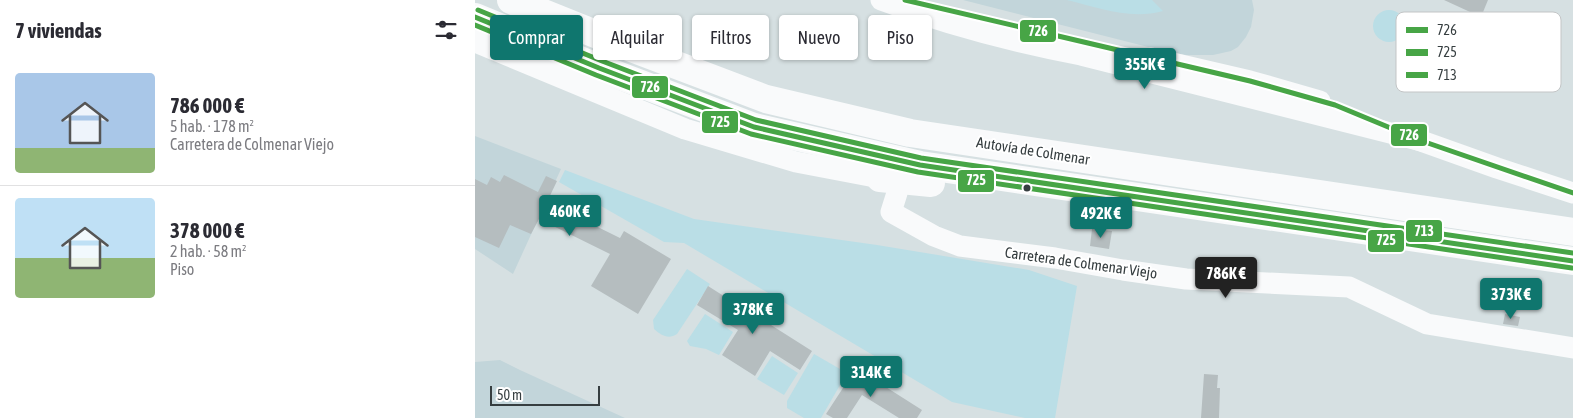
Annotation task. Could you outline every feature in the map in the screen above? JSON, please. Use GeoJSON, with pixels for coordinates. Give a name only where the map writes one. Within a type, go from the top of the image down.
{"type":"FeatureCollection","features":[{"type":"Feature","properties":{"kind":"highway","name":"Autovía de Colmenar"},"geometry":{"type":"LineString","coordinates":[[511,0],[613,41],[766,98],[910,133],[1573,232]]}},
{"type":"Feature","properties":{"kind":"highway","name":"Autovía de Colmenar"},"geometry":{"type":"LineString","coordinates":[[475,17],[599,68],[755,127],[920,165],[1573,261]]}},
{"type":"Feature","properties":{"kind":"highway"},"geometry":{"type":"LineString","coordinates":[[889,178],[1223,209]]}},
{"type":"Feature","properties":{"kind":"street"},"geometry":{"type":"LineString","coordinates":[[881,0],[915,13],[1038,47],[1081,55],[1422,141]]}},
{"type":"Feature","properties":{"kind":"street"},"geometry":{"type":"LineString","coordinates":[[905,0],[1250,81],[1335,105],[1422,141]]}},
{"type":"Feature","properties":{"kind":"street"},"geometry":{"type":"LineString","coordinates":[[475,42],[685,129],[795,162],[889,178]]}},
{"type":"Feature","properties":{"kind":"street"},"geometry":{"type":"LineString","coordinates":[[1081,55],[1112,55],[1229,85]]}},
{"type":"Feature","properties":{"kind":"street"},"geometry":{"type":"LineString","coordinates":[[1262,93],[1339,114],[1573,192]]}},
{"type":"Feature","properties":{"kind":"street","name":"Carretera de Colmenar Viejo"},"geometry":{"type":"LineString","coordinates":[[889,178],[897,193],[891,212],[934,236],[960,246],[1055,258],[1186,279],[1349,287],[1427,324],[1573,348]]}},
{"type":"Feature","properties":{"kind":"shaded area"},"geometry":{"type":"Polygon","coordinates":[[[963,0],[1252,0],[1254,10],[1251,27],[1238,47],[1231,51],[1213,55],[1186,55],[963,0]]]}},
{"type":"Feature","properties":{"kind":"shaded area"},"geometry":{"type":"Polygon","coordinates":[[[1067,0],[1152,0],[1163,11],[1127,14],[1067,0]]]}},
{"type":"Feature","properties":{"kind":"shaded area"},"geometry":{"type":"Polygon","coordinates":[[[1383,11],[1395,11],[1396,40],[1383,41],[1374,32],[1374,20],[1383,11]]]}},
{"type":"Feature","properties":{"kind":"shaded area"},"geometry":{"type":"Polygon","coordinates":[[[475,136],[561,169],[513,274],[475,249],[475,136]]]}},
{"type":"Feature","properties":{"kind":"shaded area"},"geometry":{"type":"Polygon","coordinates":[[[565,170],[694,219],[877,245],[1029,270],[1077,286],[1055,418],[1025,418],[952,402],[684,243],[664,242],[559,182],[565,170]]]}},
{"type":"Feature","properties":{"kind":"shaded area"},"geometry":{"type":"Polygon","coordinates":[[[687,269],[710,284],[677,334],[671,337],[665,336],[654,329],[653,320],[687,269]]]}},
{"type":"Feature","properties":{"kind":"shaded area"},"geometry":{"type":"Polygon","coordinates":[[[705,314],[733,332],[719,355],[706,349],[690,346],[687,341],[705,314]]]}},
{"type":"Feature","properties":{"kind":"shaded area"},"geometry":{"type":"Polygon","coordinates":[[[814,354],[847,373],[821,418],[804,418],[787,408],[787,401],[814,354]]]}},
{"type":"Feature","properties":{"kind":"shaded area"},"geometry":{"type":"Polygon","coordinates":[[[772,356],[798,373],[784,395],[757,379],[772,356]]]}},
{"type":"Feature","properties":{"kind":"shaded area"},"geometry":{"type":"Polygon","coordinates":[[[500,360],[625,418],[475,418],[475,362],[500,360]]]}},
{"type":"Feature","properties":{"kind":"building"},"geometry":{"type":"Polygon","coordinates":[[[1444,0],[1488,0],[1483,12],[1470,12],[1444,0]]]}},
{"type":"Feature","properties":{"kind":"building"},"geometry":{"type":"Polygon","coordinates":[[[504,175],[538,192],[546,176],[557,181],[547,202],[620,238],[624,231],[671,259],[638,314],[591,286],[610,254],[539,219],[531,234],[510,225],[499,248],[475,237],[475,179],[487,185],[491,177],[500,182],[504,175]]]}},
{"type":"Feature","properties":{"kind":"building"},"geometry":{"type":"Polygon","coordinates":[[[1092,229],[1112,231],[1109,249],[1090,246],[1092,229]]]}},
{"type":"Feature","properties":{"kind":"building"},"geometry":{"type":"Polygon","coordinates":[[[708,286],[760,319],[765,312],[775,319],[771,325],[812,351],[800,370],[770,351],[755,376],[722,355],[738,330],[697,305],[708,286]]]}},
{"type":"Feature","properties":{"kind":"building"},"geometry":{"type":"Polygon","coordinates":[[[1505,314],[1520,317],[1518,326],[1503,324],[1505,314]]]}},
{"type":"Feature","properties":{"kind":"building"},"geometry":{"type":"Polygon","coordinates":[[[856,368],[922,410],[917,418],[899,418],[862,395],[847,418],[833,418],[826,414],[856,368]]]}},
{"type":"Feature","properties":{"kind":"building"},"geometry":{"type":"Polygon","coordinates":[[[1204,374],[1218,375],[1217,388],[1220,388],[1219,418],[1201,418],[1204,374]]]}},
{"type":"Feature","properties":{"kind":"transit line","name":"726"},"geometry":{"type":"LineString","coordinates":[[905,0],[1250,81],[1335,105],[1422,141],[1573,193]]}},
{"type":"Feature","properties":{"kind":"transit line","name":"713"},"geometry":{"type":"LineString","coordinates":[[478,10],[602,61],[756,120],[921,158],[1573,253]]}},
{"type":"Feature","properties":{"kind":"transit line","name":"726"},"geometry":{"type":"LineString","coordinates":[[475,17],[599,68],[754,127],[920,165],[1573,261]]}},
{"type":"Feature","properties":{"kind":"transit line","name":"725"},"geometry":{"type":"LineString","coordinates":[[475,25],[596,75],[751,134],[918,172],[1572,268]]}}]}
